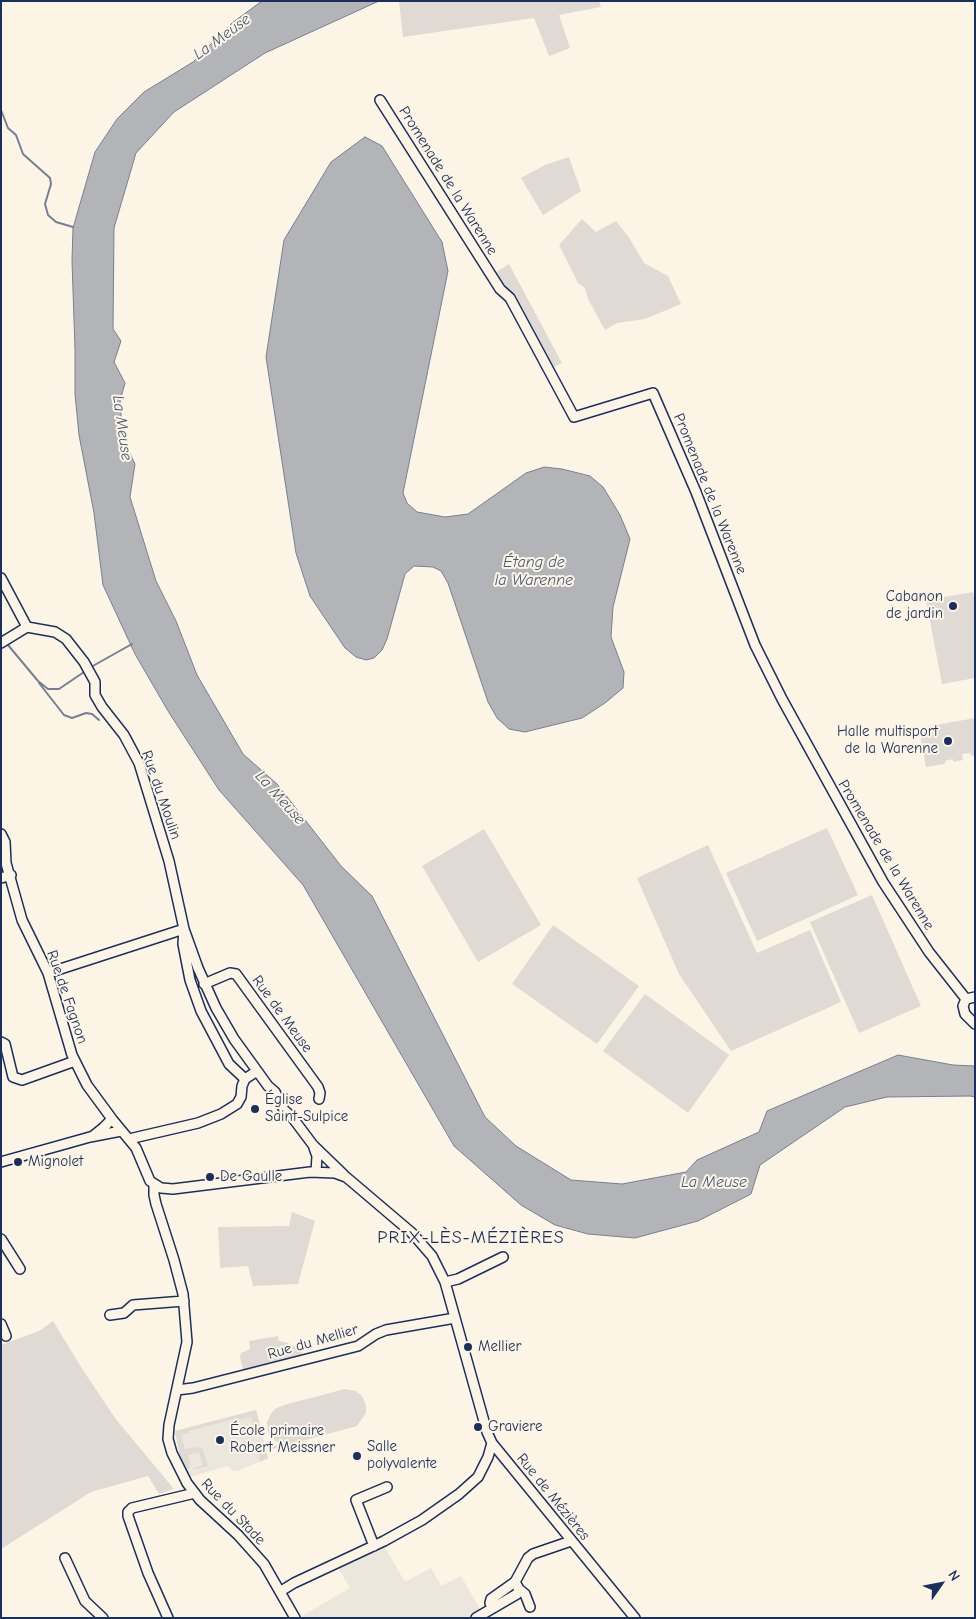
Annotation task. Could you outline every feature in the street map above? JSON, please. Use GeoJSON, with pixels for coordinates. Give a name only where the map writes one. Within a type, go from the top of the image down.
{"type":"FeatureCollection","features":[{"type":"Feature","properties":{"kind":"street","name":"Promenade de la Warenne"},"geometry":{"type":"LineString","coordinates":[[380,100],[500,289],[510,298],[574,418],[653,393],[696,492],[755,645],[782,700],[883,882],[929,952],[970,998]]}},
{"type":"Feature","properties":{"kind":"street"},"geometry":{"type":"LineString","coordinates":[[1,578],[27,627],[1,643]]}},
{"type":"Feature","properties":{"kind":"street","name":"Rue du Moulin"},"geometry":{"type":"LineString","coordinates":[[27,627],[56,632],[66,639],[84,662],[95,682],[95,695],[124,736],[139,763],[169,861],[184,929],[204,984],[228,1030],[268,1086],[275,1092],[284,1110],[292,1117],[313,1145],[346,1177]]}},
{"type":"Feature","properties":{"kind":"street","name":"Rue de Fagnon"},"geometry":{"type":"LineString","coordinates":[[1,834],[5,842],[6,863],[11,875],[22,920],[48,973],[64,1033],[75,1061],[87,1085],[121,1131]]}},
{"type":"Feature","properties":{"kind":"street"},"geometry":{"type":"LineString","coordinates":[[1,878],[11,875]]}},
{"type":"Feature","properties":{"kind":"street"},"geometry":{"type":"LineString","coordinates":[[48,973],[184,929]]}},
{"type":"Feature","properties":{"kind":"street","name":"Rue du Moulin"},"geometry":{"type":"LineString","coordinates":[[184,929],[183,944],[190,980],[201,1011],[229,1064],[245,1079]]}},
{"type":"Feature","properties":{"kind":"street","name":"Rue de Meuse"},"geometry":{"type":"LineString","coordinates":[[204,984],[230,973],[236,974],[318,1087],[319,1099]]}},
{"type":"Feature","properties":{"kind":"street"},"geometry":{"type":"LineString","coordinates":[[970,998],[963,1006],[965,1014],[975,1024]]}},
{"type":"Feature","properties":{"kind":"street"},"geometry":{"type":"LineString","coordinates":[[1,1042],[5,1044],[13,1077],[22,1080],[75,1061]]}},
{"type":"Feature","properties":{"kind":"street"},"geometry":{"type":"LineString","coordinates":[[128,1139],[209,1119],[227,1111],[241,1097],[245,1079],[257,1071]]}},
{"type":"Feature","properties":{"kind":"street"},"geometry":{"type":"LineString","coordinates":[[90,1137],[112,1119]]}},
{"type":"Feature","properties":{"kind":"street"},"geometry":{"type":"LineString","coordinates":[[1,1162],[90,1137],[121,1131]]}},
{"type":"Feature","properties":{"kind":"street","name":"Rue du Stade"},"geometry":{"type":"LineString","coordinates":[[121,1131],[139,1152],[148,1178],[154,1185],[156,1204],[178,1272],[184,1301],[187,1342],[169,1425],[168,1439],[177,1465],[194,1492],[253,1550],[264,1564],[295,1618]]}},
{"type":"Feature","properties":{"kind":"street","name":"Rue du Moulin"},"geometry":{"type":"LineString","coordinates":[[313,1145],[322,1172]]}},
{"type":"Feature","properties":{"kind":"street"},"geometry":{"type":"LineString","coordinates":[[154,1185],[173,1189],[322,1172],[323,1155]]}},
{"type":"Feature","properties":{"kind":"street","name":"Rue de Mézières"},"geometry":{"type":"LineString","coordinates":[[322,1172],[346,1177],[424,1245],[436,1263],[445,1282],[492,1444],[635,1618]]}},
{"type":"Feature","properties":{"kind":"street"},"geometry":{"type":"LineString","coordinates":[[1,1239],[20,1269]]}},
{"type":"Feature","properties":{"kind":"street"},"geometry":{"type":"LineString","coordinates":[[445,1282],[458,1279],[503,1257]]}},
{"type":"Feature","properties":{"kind":"street"},"geometry":{"type":"LineString","coordinates":[[110,1315],[124,1313],[133,1305],[184,1301]]}},
{"type":"Feature","properties":{"kind":"street","name":"Rue du Mellier"},"geometry":{"type":"LineString","coordinates":[[177,1390],[193,1388],[358,1346],[386,1330],[455,1318]]}},
{"type":"Feature","properties":{"kind":"street"},"geometry":{"type":"LineString","coordinates":[[1,1324],[6,1336]]}},
{"type":"Feature","properties":{"kind":"street"},"geometry":{"type":"LineString","coordinates":[[281,1591],[294,1583],[374,1546],[422,1520],[459,1494],[478,1477],[492,1444]]}},
{"type":"Feature","properties":{"kind":"street"},"geometry":{"type":"LineString","coordinates":[[374,1546],[356,1500],[387,1487]]}},
{"type":"Feature","properties":{"kind":"street"},"geometry":{"type":"LineString","coordinates":[[167,1617],[148,1573],[128,1512],[132,1508],[194,1492]]}},
{"type":"Feature","properties":{"kind":"street"},"geometry":{"type":"LineString","coordinates":[[476,1618],[517,1594],[517,1586],[528,1558],[533,1554],[571,1541]]}},
{"type":"Feature","properties":{"kind":"street"},"geometry":{"type":"LineString","coordinates":[[65,1558],[85,1601],[103,1618]]}},
{"type":"Feature","properties":{"kind":"street"},"geometry":{"type":"LineString","coordinates":[[517,1586],[525,1594],[530,1607]]}},
{"type":"Feature","properties":{"kind":"shaded area"},"geometry":{"type":"Polygon","coordinates":[[[399,1],[599,1],[601,7],[559,15],[570,48],[549,56],[534,18],[403,37],[399,1]]]}},
{"type":"Feature","properties":{"kind":"shaded area"},"geometry":{"type":"Polygon","coordinates":[[[569,157],[581,191],[543,215],[521,178],[545,165],[569,157]]]}},
{"type":"Feature","properties":{"kind":"shaded area"},"geometry":{"type":"Polygon","coordinates":[[[582,219],[596,232],[616,221],[628,236],[644,263],[668,276],[681,304],[645,319],[617,323],[605,330],[588,299],[585,288],[578,283],[559,245],[582,219]]]}},
{"type":"Feature","properties":{"kind":"shaded area"},"geometry":{"type":"Polygon","coordinates":[[[509,264],[562,363],[550,369],[493,274],[509,264]]]}},
{"type":"Feature","properties":{"kind":"shaded area"},"geometry":{"type":"Polygon","coordinates":[[[973,592],[975,604],[975,678],[942,684],[926,600],[973,592]]]}},
{"type":"Feature","properties":{"kind":"shaded area","name":"Halle multisport de la Warenne"},"geometry":{"type":"Polygon","coordinates":[[[975,718],[975,755],[971,756],[970,753],[962,754],[963,760],[953,762],[953,759],[945,761],[945,764],[926,767],[919,728],[975,718]]]}},
{"type":"Feature","properties":{"kind":"shaded area"},"geometry":{"type":"Polygon","coordinates":[[[827,828],[858,895],[757,941],[726,873],[827,828]]]}},
{"type":"Feature","properties":{"kind":"shaded area"},"geometry":{"type":"Polygon","coordinates":[[[484,829],[541,925],[478,962],[422,866],[484,829]]]}},
{"type":"Feature","properties":{"kind":"shaded area"},"geometry":{"type":"Polygon","coordinates":[[[708,845],[757,953],[810,930],[841,1002],[731,1051],[679,974],[637,878],[708,845]]]}},
{"type":"Feature","properties":{"kind":"shaded area"},"geometry":{"type":"Polygon","coordinates":[[[872,895],[921,1006],[859,1033],[810,922],[872,895]]]}},
{"type":"Feature","properties":{"kind":"shaded area"},"geometry":{"type":"Polygon","coordinates":[[[553,925],[639,986],[597,1044],[512,984],[553,925]]]}},
{"type":"Feature","properties":{"kind":"shaded area"},"geometry":{"type":"Polygon","coordinates":[[[645,994],[729,1055],[688,1113],[603,1051],[645,994]]]}},
{"type":"Feature","properties":{"kind":"shaded area"},"geometry":{"type":"Polygon","coordinates":[[[292,1212],[315,1221],[298,1284],[253,1286],[248,1266],[220,1268],[218,1227],[289,1226],[292,1212]]]}},
{"type":"Feature","properties":{"kind":"shaded area"},"geometry":{"type":"Polygon","coordinates":[[[53,1321],[115,1418],[174,1489],[159,1494],[148,1476],[91,1492],[1,1549],[1,1345],[39,1331],[53,1321]]]}},
{"type":"Feature","properties":{"kind":"shaded area"},"geometry":{"type":"Polygon","coordinates":[[[278,1336],[279,1341],[297,1348],[304,1355],[243,1369],[240,1357],[241,1353],[250,1349],[249,1341],[278,1336]]]}},
{"type":"Feature","properties":{"kind":"shaded area"},"geometry":{"type":"Polygon","coordinates":[[[345,1389],[356,1391],[362,1396],[366,1405],[366,1413],[357,1426],[273,1449],[272,1446],[279,1445],[280,1443],[275,1441],[268,1433],[267,1422],[275,1409],[345,1389]]]}},
{"type":"Feature","properties":{"kind":"shaded area","name":"École primaire Robert Meissner"},"geometry":{"type":"Polygon","coordinates":[[[256,1410],[268,1458],[238,1471],[233,1471],[228,1466],[191,1477],[180,1456],[175,1431],[256,1410]]]}},
{"type":"Feature","properties":{"kind":"shaded area"},"geometry":{"type":"Polygon","coordinates":[[[256,1410],[265,1446],[261,1431],[253,1433],[254,1436],[247,1438],[246,1435],[241,1436],[239,1430],[254,1426],[251,1417],[238,1420],[238,1418],[189,1431],[189,1433],[181,1435],[185,1449],[199,1447],[203,1450],[208,1466],[194,1468],[203,1465],[199,1452],[188,1455],[190,1463],[187,1470],[180,1456],[175,1431],[256,1410]]]}},
{"type":"Feature","properties":{"kind":"shaded area"},"geometry":{"type":"Polygon","coordinates":[[[265,1446],[268,1458],[260,1462],[258,1452],[265,1446]]]}},
{"type":"Feature","properties":{"kind":"shaded area"},"geometry":{"type":"Polygon","coordinates":[[[384,1546],[405,1582],[431,1568],[441,1586],[461,1576],[481,1611],[468,1618],[302,1618],[302,1616],[350,1588],[338,1568],[384,1546]]]}},
{"type":"Feature","properties":{"kind":"water","name":"La Meuse"},"geometry":{"type":"Polygon","coordinates":[[[262,1],[379,1],[265,53],[174,112],[136,153],[114,228],[113,329],[121,341],[114,362],[125,383],[120,401],[123,440],[135,464],[130,497],[156,581],[176,621],[197,675],[243,754],[277,784],[341,866],[372,896],[485,1117],[516,1146],[571,1180],[622,1184],[686,1172],[697,1160],[759,1132],[767,1111],[898,1055],[953,1065],[975,1066],[975,1097],[887,1097],[845,1107],[760,1165],[751,1194],[698,1221],[635,1238],[588,1234],[555,1225],[521,1205],[454,1146],[303,885],[219,790],[168,711],[135,654],[103,585],[94,513],[79,435],[75,394],[73,228],[95,152],[117,119],[144,92],[193,62],[232,23],[262,1]]]}},
{"type":"Feature","properties":{"kind":"water","name":"Étang de la Warenne"},"geometry":{"type":"Polygon","coordinates":[[[365,137],[382,146],[442,242],[448,271],[403,493],[407,503],[417,512],[445,517],[468,514],[526,473],[544,467],[562,469],[590,476],[603,487],[620,515],[630,539],[613,607],[611,637],[624,672],[623,688],[582,718],[525,732],[509,729],[497,718],[488,702],[448,583],[441,571],[433,567],[414,566],[405,574],[387,639],[382,650],[374,658],[366,660],[356,657],[345,648],[310,596],[296,553],[266,357],[284,240],[331,162],[365,137]]]}},
{"type":"Feature","properties":{"kind":"waterway"},"geometry":{"type":"LineString","coordinates":[[1,110],[8,128],[16,135],[23,154],[50,178],[51,184],[45,204],[48,215],[56,222],[73,227]]}},
{"type":"Feature","properties":{"kind":"waterway"},"geometry":{"type":"LineString","coordinates":[[91,667],[132,644]]}},
{"type":"Feature","properties":{"kind":"waterway"},"geometry":{"type":"LineString","coordinates":[[8,645],[38,681],[48,689],[59,689],[84,672]]}},
{"type":"Feature","properties":{"kind":"waterway"},"geometry":{"type":"LineString","coordinates":[[39,683],[64,715],[72,718],[86,713],[92,714],[99,720]]}},
{"type":"Feature","properties":{"kind":"place","name":"Cabanon de jardin"},"geometry":{"type":"Point","coordinates":[953,606]}},
{"type":"Feature","properties":{"kind":"place","name":"Halle multisport de la Warenne"},"geometry":{"type":"Point","coordinates":[948,741]}},
{"type":"Feature","properties":{"kind":"place","name":"Église Saint-Sulpice"},"geometry":{"type":"Point","coordinates":[255,1109]}},
{"type":"Feature","properties":{"kind":"place","name":"Mignolet"},"geometry":{"type":"Point","coordinates":[18,1162]}},
{"type":"Feature","properties":{"kind":"place","name":"De Gaulle"},"geometry":{"type":"Point","coordinates":[210,1177]}},
{"type":"Feature","properties":{"kind":"place","name":"Mellier"},"geometry":{"type":"Point","coordinates":[468,1347]}},
{"type":"Feature","properties":{"kind":"place","name":"Graviere"},"geometry":{"type":"Point","coordinates":[478,1427]}},
{"type":"Feature","properties":{"kind":"place","name":"École primaire Robert Meissner"},"geometry":{"type":"Point","coordinates":[220,1440]}},
{"type":"Feature","properties":{"kind":"place","name":"Salle polyvalente"},"geometry":{"type":"Point","coordinates":[357,1456]}},
{"type":"Feature","properties":{"kind":"district","name":"PRIX-LÈS-MÉZIÈRES"},"geometry":{"type":"Point","coordinates":[471,1238]}}]}
